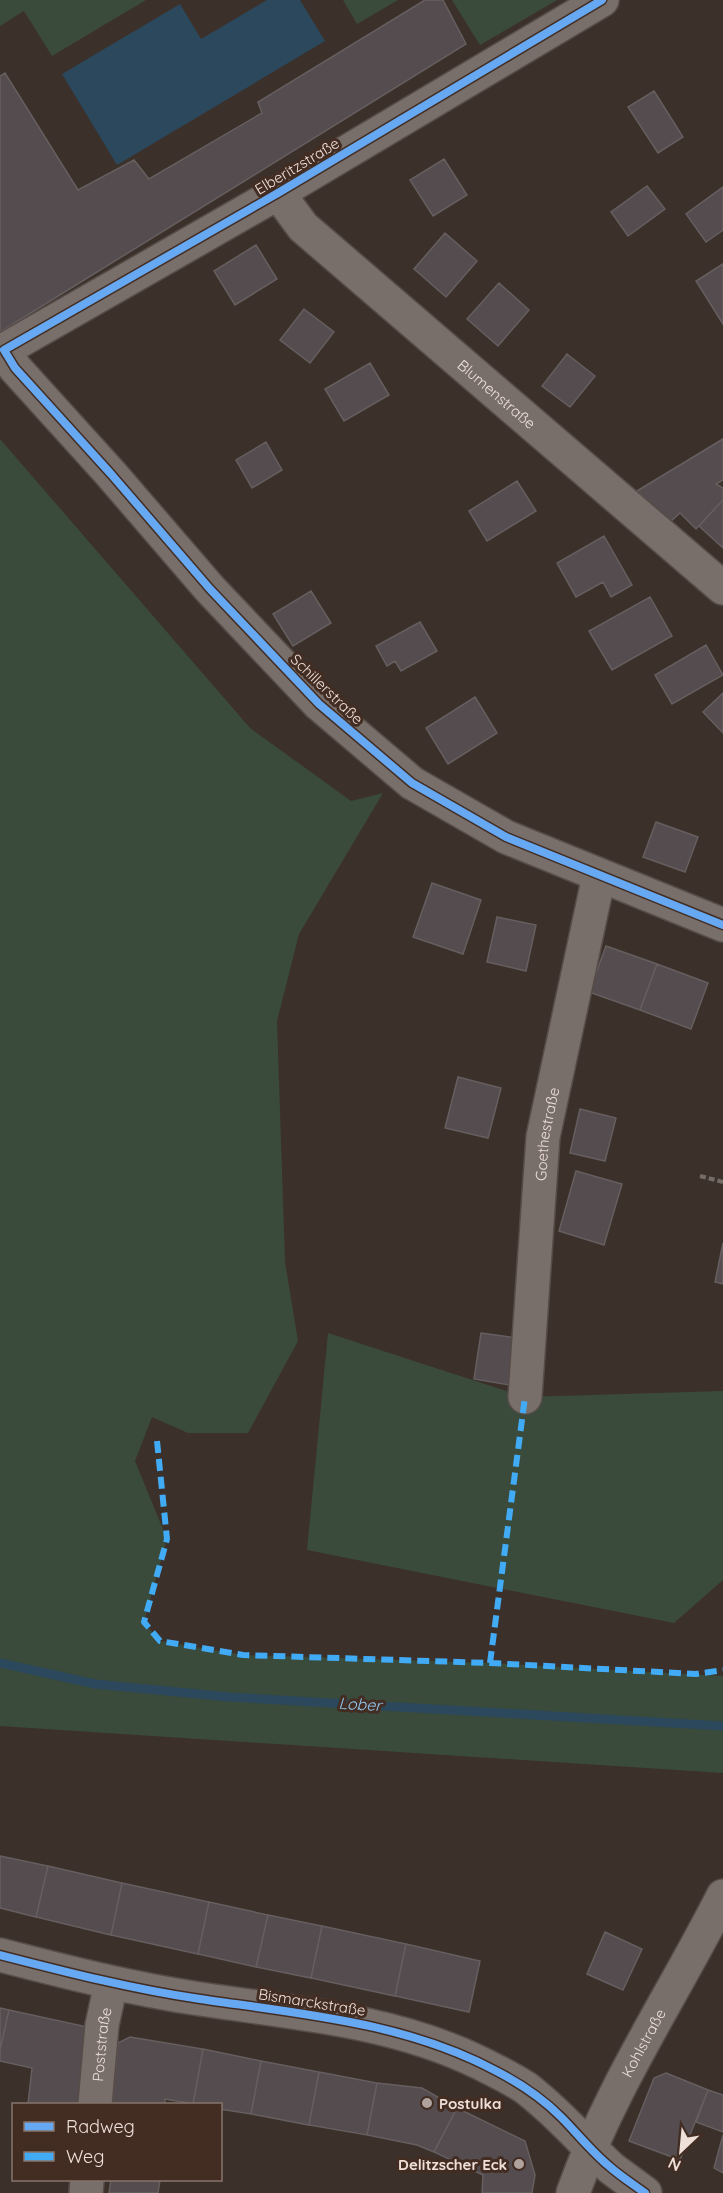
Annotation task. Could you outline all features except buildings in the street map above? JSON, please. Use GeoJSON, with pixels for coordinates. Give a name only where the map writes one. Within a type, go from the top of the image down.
{"type":"FeatureCollection","features":[{"type":"Feature","properties":{"kind":"street","name":"Elberitzstraße"},"geometry":{"type":"LineString","coordinates":[[4,350],[278,193],[602,0]]}},
{"type":"Feature","properties":{"kind":"street","name":"Blumenstraße"},"geometry":{"type":"LineString","coordinates":[[278,193],[303,227],[723,588]]}},
{"type":"Feature","properties":{"kind":"street","name":"Schillerstraße"},"geometry":{"type":"LineString","coordinates":[[4,350],[15,368],[111,474],[210,589],[319,704],[412,783],[506,837],[723,925]]}},
{"type":"Feature","properties":{"kind":"street","name":"Goethestraße"},"geometry":{"type":"LineString","coordinates":[[525,1397],[543,1137],[599,876]]}},
{"type":"Feature","properties":{"kind":"street","name":"Kohlstraße"},"geometry":{"type":"LineString","coordinates":[[573,2193],[589,2147],[621,2082],[693,1955],[723,1896]]}},
{"type":"Feature","properties":{"kind":"street","name":"Bismarckstraße"},"geometry":{"type":"LineString","coordinates":[[0,1955],[111,1984],[198,1999],[349,2020],[452,2050],[497,2071],[525,2088],[559,2115],[610,2168],[645,2193]]}},
{"type":"Feature","properties":{"kind":"street","name":"Poststraße"},"geometry":{"type":"LineString","coordinates":[[95,2103],[102,2025],[111,1984]]}},
{"type":"Feature","properties":{"kind":"path"},"geometry":{"type":"LineString","coordinates":[[700,1176],[723,1182]]}},
{"type":"Feature","properties":{"kind":"green space"},"geometry":{"type":"Polygon","coordinates":[[[0,0],[146,0],[52,56],[24,11],[0,26],[0,0]]]}},
{"type":"Feature","properties":{"kind":"green space"},"geometry":{"type":"Polygon","coordinates":[[[343,0],[398,0],[357,24],[343,0]]]}},
{"type":"Feature","properties":{"kind":"green space"},"geometry":{"type":"Polygon","coordinates":[[[452,0],[557,0],[480,45],[452,0]]]}},
{"type":"Feature","properties":{"kind":"green space"},"geometry":{"type":"Polygon","coordinates":[[[0,439],[250,728],[351,801],[383,793],[299,934],[277,1021],[285,1262],[298,1341],[248,1433],[188,1433],[152,1417],[135,1461],[167,1539],[144,1622],[160,1641],[243,1655],[490,1663],[723,1676],[723,1773],[0,1726],[0,439]]]}},
{"type":"Feature","properties":{"kind":"green space"},"geometry":{"type":"Polygon","coordinates":[[[328,1333],[525,1397],[723,1391],[723,1580],[674,1623],[307,1550],[328,1333]]]}},
{"type":"Feature","properties":{"kind":"water"},"geometry":{"type":"Polygon","coordinates":[[[267,0],[300,0],[325,41],[117,165],[62,74],[180,4],[201,39],[267,0]]]}},
{"type":"Feature","properties":{"kind":"waterway","name":"Lober"},"geometry":{"type":"LineString","coordinates":[[0,1663],[95,1684],[229,1697],[723,1726]]}},
{"type":"Feature","properties":{"kind":"marked path"},"geometry":{"type":"LineString","coordinates":[[490,1663],[525,1397]]}},
{"type":"Feature","properties":{"kind":"marked path"},"geometry":{"type":"LineString","coordinates":[[157,1441],[167,1539],[144,1622],[160,1641],[243,1655],[490,1663],[696,1674],[723,1670]]}},
{"type":"Feature","properties":{"kind":"cycle path"},"geometry":{"type":"LineString","coordinates":[[602,0],[278,193],[4,350],[15,368],[111,474],[210,589],[319,704],[412,783],[506,837],[723,925]]}},
{"type":"Feature","properties":{"kind":"cycle path"},"geometry":{"type":"LineString","coordinates":[[0,1955],[149,1990],[352,2022],[390,2031],[463,2055],[498,2072],[547,2104],[602,2160],[645,2193]]}},
{"type":"Feature","properties":{"kind":"place","name":"Postulka"},"geometry":{"type":"Point","coordinates":[427,2103]}},
{"type":"Feature","properties":{"kind":"place","name":"Delitzscher Eck"},"geometry":{"type":"Point","coordinates":[519,2164]}}]}
